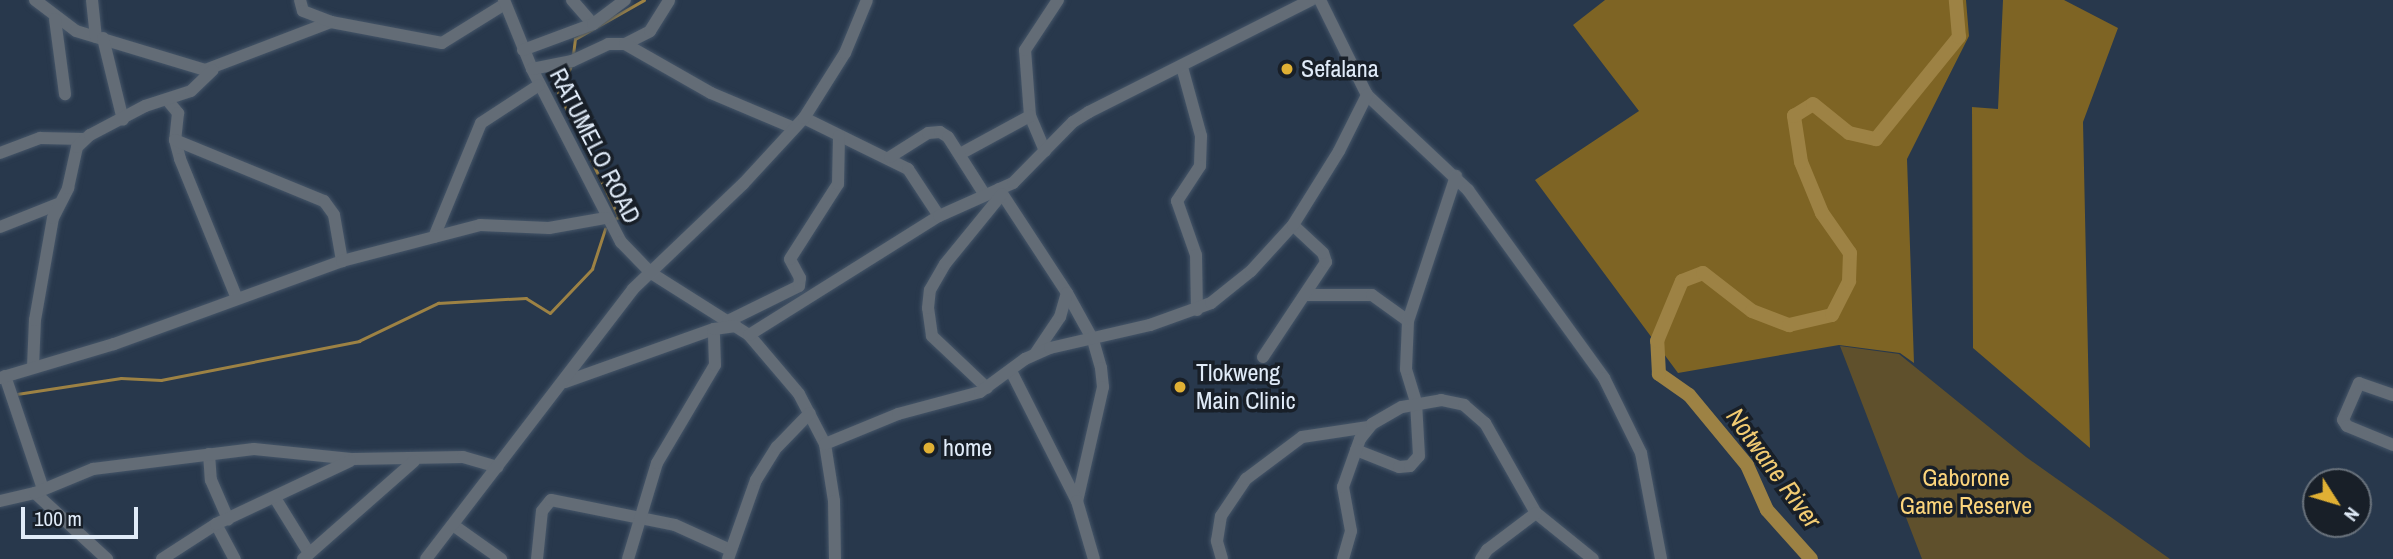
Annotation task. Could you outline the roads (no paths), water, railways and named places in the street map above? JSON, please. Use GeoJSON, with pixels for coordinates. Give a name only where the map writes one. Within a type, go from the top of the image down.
{"type":"FeatureCollection","features":[{"type":"Feature","properties":{"kind":"street"},"geometry":{"type":"LineString","coordinates":[[35,0],[55,19],[100,38],[194,70],[213,70]]}},
{"type":"Feature","properties":{"kind":"street"},"geometry":{"type":"LineString","coordinates":[[92,0],[123,120]]}},
{"type":"Feature","properties":{"kind":"street"},"geometry":{"type":"LineString","coordinates":[[300,0],[303,11],[331,22],[442,43],[504,2]]}},
{"type":"Feature","properties":{"kind":"street"},"geometry":{"type":"LineString","coordinates":[[572,0],[593,24]]}},
{"type":"Feature","properties":{"kind":"street"},"geometry":{"type":"LineString","coordinates":[[523,50],[593,24],[625,0]]}},
{"type":"Feature","properties":{"kind":"street"},"geometry":{"type":"LineString","coordinates":[[625,44],[650,31],[669,0]]}},
{"type":"Feature","properties":{"kind":"street"},"geometry":{"type":"LineString","coordinates":[[1045,150],[1030,116],[1025,50],[1058,0]]}},
{"type":"Feature","properties":{"kind":"street"},"geometry":{"type":"LineString","coordinates":[[987,388],[932,336],[928,309],[940,270],[1001,192],[1026,174],[1073,122],[1311,0]]}},
{"type":"Feature","properties":{"kind":"street"},"geometry":{"type":"LineString","coordinates":[[1320,0],[1367,95],[1455,176],[1581,343],[1624,411],[1641,453],[1661,559]]}},
{"type":"Feature","properties":{"kind":"street"},"geometry":{"type":"LineString","coordinates":[[426,559],[565,382],[633,289],[804,118],[845,52],[864,1]]}},
{"type":"Feature","properties":{"kind":"street","name":"RATUMELO ROAD"},"geometry":{"type":"LineString","coordinates":[[504,2],[532,69],[606,218],[621,242],[651,273],[732,323],[769,353],[810,414],[825,444],[834,501],[835,559]]}},
{"type":"Feature","properties":{"kind":"street"},"geometry":{"type":"LineString","coordinates":[[55,19],[65,94]]}},
{"type":"Feature","properties":{"kind":"street"},"geometry":{"type":"LineString","coordinates":[[0,153],[40,138],[84,139],[145,106],[168,101],[191,91],[213,70],[331,22]]}},
{"type":"Feature","properties":{"kind":"street"},"geometry":{"type":"LineString","coordinates":[[650,31],[650,56]]}},
{"type":"Feature","properties":{"kind":"street"},"geometry":{"type":"LineString","coordinates":[[532,69],[572,61],[608,44],[625,44],[711,93],[794,128]]}},
{"type":"Feature","properties":{"kind":"street"},"geometry":{"type":"LineString","coordinates":[[1182,67],[1201,135],[1200,166],[1177,201],[1196,255],[1197,310]]}},
{"type":"Feature","properties":{"kind":"street"},"geometry":{"type":"LineString","coordinates":[[434,237],[481,123],[540,85]]}},
{"type":"Feature","properties":{"kind":"street"},"geometry":{"type":"LineString","coordinates":[[1035,354],[1197,310],[1231,289],[1293,225],[1339,151],[1367,95]]}},
{"type":"Feature","properties":{"kind":"street"},"geometry":{"type":"LineString","coordinates":[[168,101],[178,114],[175,140],[236,296]]}},
{"type":"Feature","properties":{"kind":"street"},"geometry":{"type":"LineString","coordinates":[[960,154],[1030,116]]}},
{"type":"Feature","properties":{"kind":"street"},"geometry":{"type":"LineString","coordinates":[[804,118],[890,157],[919,182],[939,216]]}},
{"type":"Feature","properties":{"kind":"street"},"geometry":{"type":"LineString","coordinates":[[890,157],[934,131],[948,137],[985,195]]}},
{"type":"Feature","properties":{"kind":"street"},"geometry":{"type":"LineString","coordinates":[[565,382],[732,323],[799,286],[800,278],[790,259],[838,184],[839,136]]}},
{"type":"Feature","properties":{"kind":"street"},"geometry":{"type":"LineString","coordinates":[[33,367],[40,289],[58,204],[68,188],[72,158],[84,139]]}},
{"type":"Feature","properties":{"kind":"street"},"geometry":{"type":"LineString","coordinates":[[175,140],[324,201],[334,215],[342,261]]}},
{"type":"Feature","properties":{"kind":"street"},"geometry":{"type":"LineString","coordinates":[[1356,450],[1399,467],[1415,462],[1421,443],[1416,402],[1406,369],[1408,321],[1455,176]]}},
{"type":"Feature","properties":{"kind":"street"},"geometry":{"type":"LineString","coordinates":[[749,335],[939,216],[985,195],[1001,192]]}},
{"type":"Feature","properties":{"kind":"street"},"geometry":{"type":"LineString","coordinates":[[1001,192],[1067,293],[1093,340],[1103,387],[1077,501]]}},
{"type":"Feature","properties":{"kind":"street"},"geometry":{"type":"LineString","coordinates":[[0,228],[58,204]]}},
{"type":"Feature","properties":{"kind":"street"},"geometry":{"type":"LineString","coordinates":[[107,559],[39,491],[3,377],[114,345],[236,296],[342,261],[480,225],[549,228],[606,218]]}},
{"type":"Feature","properties":{"kind":"street"},"geometry":{"type":"LineString","coordinates":[[1263,357],[1326,259],[1293,225]]}},
{"type":"Feature","properties":{"kind":"street"},"geometry":{"type":"LineString","coordinates":[[825,444],[866,425],[959,401],[987,388],[1035,354],[1060,317],[1067,293]]}},
{"type":"Feature","properties":{"kind":"street"},"geometry":{"type":"LineString","coordinates":[[1305,295],[1372,295],[1408,321]]}},
{"type":"Feature","properties":{"kind":"street"},"geometry":{"type":"LineString","coordinates":[[769,353],[772,321]]}},
{"type":"Feature","properties":{"kind":"street"},"geometry":{"type":"LineString","coordinates":[[628,559],[644,519],[657,463],[715,365],[714,329]]}},
{"type":"Feature","properties":{"kind":"street"},"geometry":{"type":"LineString","coordinates":[[1011,371],[1077,501],[1094,559]]}},
{"type":"Feature","properties":{"kind":"street"},"geometry":{"type":"LineString","coordinates":[[2393,395],[2359,383],[2343,420],[2347,426],[2393,445]]}},
{"type":"Feature","properties":{"kind":"street"},"geometry":{"type":"LineString","coordinates":[[1222,559],[1217,541],[1221,516],[1246,479],[1302,437],[1368,427],[1416,402],[1459,403],[1479,417],[1536,513],[1593,559]]}},
{"type":"Feature","properties":{"kind":"street"},"geometry":{"type":"LineString","coordinates":[[537,559],[543,508],[551,500],[675,525],[729,554],[756,480],[777,447],[810,414]]}},
{"type":"Feature","properties":{"kind":"street"},"geometry":{"type":"LineString","coordinates":[[1343,559],[1351,531],[1343,487],[1356,450],[1368,427]]}},
{"type":"Feature","properties":{"kind":"street"},"geometry":{"type":"LineString","coordinates":[[0,512],[4,500],[39,491],[93,469],[254,449],[353,459],[414,461],[463,457],[498,467]]}},
{"type":"Feature","properties":{"kind":"street"},"geometry":{"type":"LineString","coordinates":[[209,454],[211,480],[235,559]]}},
{"type":"Feature","properties":{"kind":"street"},"geometry":{"type":"LineString","coordinates":[[162,559],[222,521],[353,459]]}},
{"type":"Feature","properties":{"kind":"street"},"geometry":{"type":"LineString","coordinates":[[275,498],[306,556],[414,461]]}},
{"type":"Feature","properties":{"kind":"street"},"geometry":{"type":"LineString","coordinates":[[1481,559],[1487,550],[1536,513]]}},
{"type":"Feature","properties":{"kind":"street"},"geometry":{"type":"LineString","coordinates":[[453,525],[501,559]]}},
{"type":"Feature","properties":{"kind":"waterway"},"geometry":{"type":"LineString","coordinates":[[573,55],[575,39],[644,0]]}},
{"type":"Feature","properties":{"kind":"waterway","name":"Notwane River"},"geometry":{"type":"LineString","coordinates":[[1811,559],[1767,510],[1747,465],[1689,395],[1659,374],[1657,341],[1682,281],[1703,273],[1752,311],[1789,325],[1832,315],[1849,281],[1850,253],[1822,213],[1801,162],[1794,116],[1813,104],[1849,133],[1876,139],[1959,37],[1956,0]]}},
{"type":"Feature","properties":{"kind":"waterway"},"geometry":{"type":"LineString","coordinates":[[572,65],[559,93],[619,217],[613,221]]}},
{"type":"Feature","properties":{"kind":"waterway"},"geometry":{"type":"LineString","coordinates":[[17,394],[121,378],[161,380],[359,341],[438,303],[526,298],[550,313],[592,269],[605,229]]}},
{"type":"Feature","properties":{"kind":"place","name":"Sefalana"},"geometry":{"type":"Point","coordinates":[1287,69]}},
{"type":"Feature","properties":{"kind":"place","name":"Tlokweng Main Clinic"},"geometry":{"type":"Point","coordinates":[1180,387]}},
{"type":"Feature","properties":{"kind":"place","name":"home"},"geometry":{"type":"Point","coordinates":[929,448]}},
{"type":"Feature","properties":{"kind":"park label","name":"Gaborone Game Reserve"},"geometry":{"type":"Point","coordinates":[1966,492]}}]}
